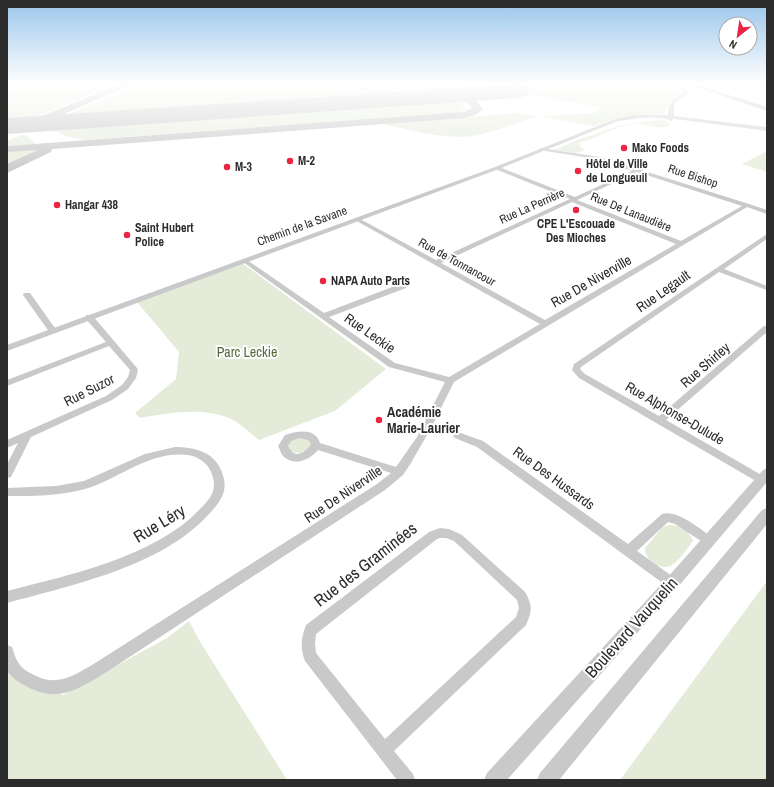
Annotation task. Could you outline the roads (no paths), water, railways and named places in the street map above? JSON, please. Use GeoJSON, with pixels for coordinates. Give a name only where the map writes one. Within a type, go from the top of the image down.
{"type":"FeatureCollection","features":[{"type":"Feature","properties":{"kind":"street","name":"Chemin de la Savane"},"geometry":{"type":"LineString","coordinates":[[7,348],[358,220],[497,168],[604,125],[625,121]]}},
{"type":"Feature","properties":{"kind":"street","name":"Chemin de la Savane"},"geometry":{"type":"LineString","coordinates":[[695,121],[767,130]]}},
{"type":"Feature","properties":{"kind":"street","name":"Rue Bishop"},"geometry":{"type":"LineString","coordinates":[[542,149],[598,158],[767,212]]}},
{"type":"Feature","properties":{"kind":"street","name":"Rue De Lanaudière"},"geometry":{"type":"LineString","coordinates":[[497,168],[682,244]]}},
{"type":"Feature","properties":{"kind":"street","name":"Rue La Perrière"},"geometry":{"type":"LineString","coordinates":[[435,263],[638,170]]}},
{"type":"Feature","properties":{"kind":"street","name":"Rue De Niverville"},"geometry":{"type":"LineString","coordinates":[[7,652],[13,667],[29,681],[42,686],[57,688],[73,683],[97,670],[374,491],[398,472],[434,412],[450,380],[747,205]]}},
{"type":"Feature","properties":{"kind":"street","name":"Rue de Tonnancour"},"geometry":{"type":"LineString","coordinates":[[358,220],[546,324]]}},
{"type":"Feature","properties":{"kind":"street","name":"Rue Legault"},"geometry":{"type":"LineString","coordinates":[[576,370],[577,366],[767,236]]}},
{"type":"Feature","properties":{"kind":"street","name":"Rue Leckie"},"geometry":{"type":"LineString","coordinates":[[244,261],[392,364],[450,380]]}},
{"type":"Feature","properties":{"kind":"street"},"geometry":{"type":"LineString","coordinates":[[718,269],[767,288]]}},
{"type":"Feature","properties":{"kind":"street","name":"Rue Leckie"},"geometry":{"type":"LineString","coordinates":[[323,316],[403,286]]}},
{"type":"Feature","properties":{"kind":"street"},"geometry":{"type":"LineString","coordinates":[[27,295],[53,331]]}},
{"type":"Feature","properties":{"kind":"street","name":"Rue Suzor"},"geometry":{"type":"LineString","coordinates":[[7,444],[109,398],[125,387],[132,378],[134,370],[89,317]]}},
{"type":"Feature","properties":{"kind":"street","name":"Rue Shirley"},"geometry":{"type":"LineString","coordinates":[[659,421],[767,328]]}},
{"type":"Feature","properties":{"kind":"street"},"geometry":{"type":"LineString","coordinates":[[7,382],[110,343]]}},
{"type":"Feature","properties":{"kind":"street","name":"Rue Alphonse-Dulude"},"geometry":{"type":"LineString","coordinates":[[576,370],[583,376],[659,421],[764,476]]}},
{"type":"Feature","properties":{"kind":"street"},"geometry":{"type":"LineString","coordinates":[[7,474],[27,436]]}},
{"type":"Feature","properties":{"kind":"street","name":"Rue Des Hussards"},"geometry":{"type":"LineString","coordinates":[[458,436],[480,444],[672,583]]}},
{"type":"Feature","properties":{"kind":"street"},"geometry":{"type":"LineString","coordinates":[[316,444],[398,472]]}},
{"type":"Feature","properties":{"kind":"street","name":"Rue Léry"},"geometry":{"type":"LineString","coordinates":[[7,492],[61,490],[84,485],[105,478],[150,456],[176,450],[199,454],[210,462],[217,471],[220,486],[216,498],[206,512],[189,528],[166,542],[124,562],[84,576],[7,597]]}},
{"type":"Feature","properties":{"kind":"street","name":"Boulevard Vauquelin"},"geometry":{"type":"LineString","coordinates":[[494,780],[672,583],[764,476]]}},
{"type":"Feature","properties":{"kind":"street","name":"Boulevard Vauquelin"},"geometry":{"type":"LineString","coordinates":[[547,780],[767,514]]}},
{"type":"Feature","properties":{"kind":"street"},"geometry":{"type":"LineString","coordinates":[[629,551],[666,517],[678,520],[708,540]]}},
{"type":"Feature","properties":{"kind":"street","name":"Rue des Graminées"},"geometry":{"type":"LineString","coordinates":[[384,750],[521,621],[525,612],[526,605],[521,596],[458,538],[450,534],[439,532],[433,535],[311,630],[307,639],[310,656],[407,780]]}},
{"type":"Feature","properties":{"kind":"place","name":"Mako Foods"},"geometry":{"type":"Point","coordinates":[624,148]}},
{"type":"Feature","properties":{"kind":"place","name":"M-2"},"geometry":{"type":"Point","coordinates":[290,161]}},
{"type":"Feature","properties":{"kind":"place","name":"M-3"},"geometry":{"type":"Point","coordinates":[227,167]}},
{"type":"Feature","properties":{"kind":"place","name":"Hôtel de Ville de Longueuil"},"geometry":{"type":"Point","coordinates":[578,171]}},
{"type":"Feature","properties":{"kind":"place","name":"Hangar 438"},"geometry":{"type":"Point","coordinates":[57,205]}},
{"type":"Feature","properties":{"kind":"place","name":"CPE L'Escouade Des Mioches"},"geometry":{"type":"Point","coordinates":[576,210]}},
{"type":"Feature","properties":{"kind":"place","name":"Saint Hubert Police"},"geometry":{"type":"Point","coordinates":[127,235]}},
{"type":"Feature","properties":{"kind":"place","name":"NAPA Auto Parts"},"geometry":{"type":"Point","coordinates":[323,281]}},
{"type":"Feature","properties":{"kind":"place","name":"Académie Marie-Laurier"},"geometry":{"type":"Point","coordinates":[379,420]}},
{"type":"Feature","properties":{"kind":"park label","name":"Parc Leckie"},"geometry":{"type":"Point","coordinates":[247,352]}}]}
